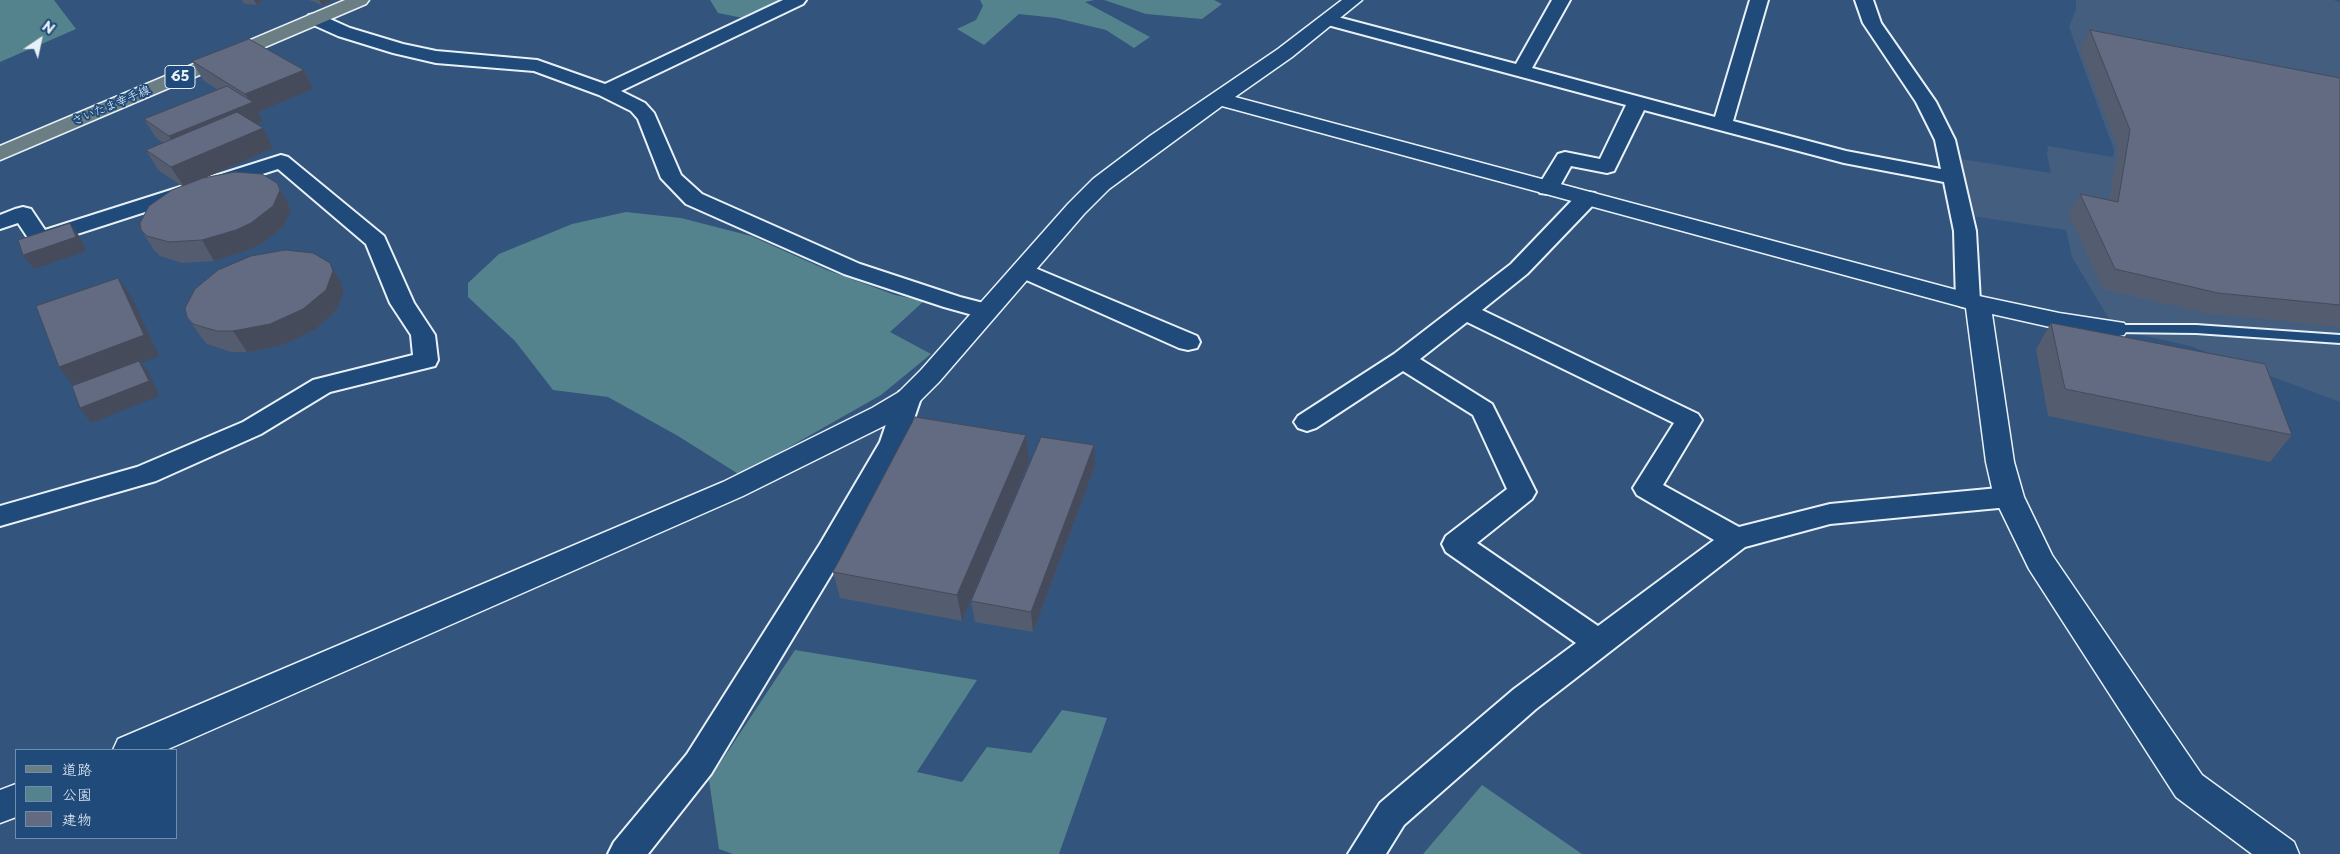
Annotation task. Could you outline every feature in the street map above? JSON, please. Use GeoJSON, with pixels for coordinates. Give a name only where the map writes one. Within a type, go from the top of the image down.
{"type":"FeatureCollection","features":[{"type":"Feature","properties":{"kind":"main road","name":"さいたま幸手線"},"geometry":{"type":"LineString","coordinates":[[0,154],[360,0]]}},
{"type":"Feature","properties":{"kind":"street"},"geometry":{"type":"LineString","coordinates":[[606,91],[797,0]]}},
{"type":"Feature","properties":{"kind":"street"},"geometry":{"type":"LineString","coordinates":[[132,749],[733,489],[882,415],[908,398],[1101,184],[1330,20],[1354,0]]}},
{"type":"Feature","properties":{"kind":"street"},"geometry":{"type":"LineString","coordinates":[[1522,70],[1561,0]]}},
{"type":"Feature","properties":{"kind":"street"},"geometry":{"type":"LineString","coordinates":[[1723,123],[1759,0]]}},
{"type":"Feature","properties":{"kind":"street"},"geometry":{"type":"LineString","coordinates":[[1864,0],[1872,22],[1926,102],[1945,140],[1966,231],[1973,302],[2000,462],[2009,497],[2040,561],[2189,786],[2281,854]]}},
{"type":"Feature","properties":{"kind":"street"},"geometry":{"type":"LineString","coordinates":[[315,19],[344,32],[398,49],[436,57],[537,66],[606,91],[638,108],[647,117],[672,178],[694,199],[852,269],[952,302],[987,311]]}},
{"type":"Feature","properties":{"kind":"street"},"geometry":{"type":"LineString","coordinates":[[1330,20],[1723,123],[1844,157],[1955,178]]}},
{"type":"Feature","properties":{"kind":"street"},"geometry":{"type":"LineString","coordinates":[[1218,99],[1973,302],[2060,321],[2115,329]]}},
{"type":"Feature","properties":{"kind":"street"},"geometry":{"type":"LineString","coordinates":[[1548,188],[1565,158],[1607,167],[1638,101]]}},
{"type":"Feature","properties":{"kind":"street"},"geometry":{"type":"LineString","coordinates":[[0,222],[23,214],[40,239],[281,161],[376,241],[402,303],[423,335],[426,360],[322,386],[252,428],[146,474],[0,516]]}},
{"type":"Feature","properties":{"kind":"street"},"geometry":{"type":"LineString","coordinates":[[1307,422],[1403,360],[1519,269],[1587,198]]}},
{"type":"Feature","properties":{"kind":"street"},"geometry":{"type":"LineString","coordinates":[[1023,270],[1188,342]]}},
{"type":"Feature","properties":{"kind":"street"},"geometry":{"type":"LineString","coordinates":[[1465,311],[1689,420],[1647,488],[1736,540]]}},
{"type":"Feature","properties":{"kind":"street"},"geometry":{"type":"LineString","coordinates":[[1403,360],[1483,410],[1522,492],[1456,544],[1599,643]]}},
{"type":"Feature","properties":{"kind":"street"},"geometry":{"type":"LineString","coordinates":[[626,854],[694,771],[715,738],[830,552],[893,442],[908,398]]}},
{"type":"Feature","properties":{"kind":"street"},"geometry":{"type":"LineString","coordinates":[[1366,854],[1392,814],[1525,699],[1736,540],[1830,514],[2009,497]]}},
{"type":"Feature","properties":{"kind":"street"},"geometry":{"type":"LineString","coordinates":[[0,807],[15,800]]}},
{"type":"Feature","properties":{"kind":"lane"},"geometry":{"type":"LineString","coordinates":[[2115,329],[2196,329],[2340,339]]}},
{"type":"Feature","properties":{"kind":"shaded area"},"geometry":{"type":"Polygon","coordinates":[[[2076,0],[2333,0],[2340,2],[2340,402],[2190,346],[2115,329],[2072,257],[2066,230],[1972,216],[1960,159],[2051,173],[2047,155],[2048,146],[2113,157],[2114,150],[2069,27],[2076,9],[2076,0]]]}},
{"type":"Feature","properties":{"kind":"green space"},"geometry":{"type":"Polygon","coordinates":[[[0,0],[54,0],[76,29],[0,62],[0,0]]]}},
{"type":"Feature","properties":{"kind":"green space"},"geometry":{"type":"Polygon","coordinates":[[[710,0],[784,0],[748,19],[718,13],[710,0]]]}},
{"type":"Feature","properties":{"kind":"green space"},"geometry":{"type":"Polygon","coordinates":[[[980,0],[1094,0],[1085,2],[1150,37],[1134,48],[1106,30],[1056,18],[1019,14],[984,45],[957,29],[976,20],[983,6],[980,0]]]}},
{"type":"Feature","properties":{"kind":"green space"},"geometry":{"type":"Polygon","coordinates":[[[1104,0],[1214,0],[1222,4],[1202,19],[1146,14],[1104,0]]]}},
{"type":"Feature","properties":{"kind":"green space"},"geometry":{"type":"Polygon","coordinates":[[[626,212],[681,218],[751,236],[827,270],[895,295],[924,301],[890,332],[931,354],[881,395],[740,475],[678,436],[608,397],[553,390],[515,341],[468,297],[468,283],[499,254],[572,224],[626,212]]]}},
{"type":"Feature","properties":{"kind":"green space"},"geometry":{"type":"Polygon","coordinates":[[[795,650],[977,680],[917,772],[962,782],[987,747],[1031,753],[1062,710],[1107,718],[1059,854],[733,854],[719,849],[709,780],[795,650]]]}},
{"type":"Feature","properties":{"kind":"green space"},"geometry":{"type":"Polygon","coordinates":[[[1482,785],[1582,854],[1423,854],[1482,785]]]}},
{"type":"Feature","properties":{"kind":"building"},"geometry":{"type":"Polygon","coordinates":[[[2090,30],[2340,78],[2340,305],[2218,293],[2115,269],[2080,194],[2118,202],[2130,130],[2090,30]]]}},
{"type":"Feature","properties":{"kind":"building"},"geometry":{"type":"Polygon","coordinates":[[[249,39],[304,70],[245,94],[192,61],[249,39]]]}},
{"type":"Feature","properties":{"kind":"building"},"geometry":{"type":"Polygon","coordinates":[[[227,86],[253,102],[169,136],[144,119],[227,86]]]}},
{"type":"Feature","properties":{"kind":"building"},"geometry":{"type":"Polygon","coordinates":[[[237,112],[263,128],[171,167],[146,150],[237,112]]]}},
{"type":"Feature","properties":{"kind":"building"},"geometry":{"type":"Polygon","coordinates":[[[235,172],[262,174],[277,183],[280,190],[273,206],[251,223],[236,230],[202,240],[169,242],[147,236],[141,230],[140,223],[149,206],[172,190],[203,178],[235,172]]]}},
{"type":"Feature","properties":{"kind":"building"},"geometry":{"type":"Polygon","coordinates":[[[70,223],[76,237],[23,255],[18,240],[70,223]]]}},
{"type":"Feature","properties":{"kind":"building"},"geometry":{"type":"Polygon","coordinates":[[[285,250],[313,253],[330,263],[333,271],[326,290],[303,309],[270,324],[233,331],[217,331],[193,324],[187,317],[185,308],[195,289],[218,270],[251,256],[285,250]]]}},
{"type":"Feature","properties":{"kind":"building"},"geometry":{"type":"Polygon","coordinates":[[[118,278],[144,335],[59,367],[36,306],[118,278]]]}},
{"type":"Feature","properties":{"kind":"building"},"geometry":{"type":"Polygon","coordinates":[[[2051,323],[2265,364],[2292,435],[2065,389],[2051,323]]]}},
{"type":"Feature","properties":{"kind":"building"},"geometry":{"type":"Polygon","coordinates":[[[139,361],[149,381],[80,408],[72,386],[139,361]]]}},
{"type":"Feature","properties":{"kind":"building"},"geometry":{"type":"Polygon","coordinates":[[[915,417],[1026,435],[957,595],[833,572],[915,417]]]}},
{"type":"Feature","properties":{"kind":"building"},"geometry":{"type":"Polygon","coordinates":[[[1041,437],[1094,445],[1031,612],[971,601],[1041,437]]]}}]}
